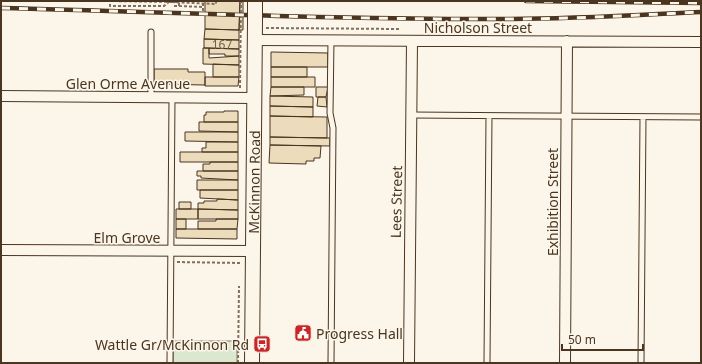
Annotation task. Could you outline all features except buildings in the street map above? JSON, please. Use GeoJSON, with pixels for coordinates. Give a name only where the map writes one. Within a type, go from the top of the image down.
{"type":"FeatureCollection","features":[{"type":"Feature","properties":{"kind":"street","name":"McKinnon Road"},"geometry":{"type":"LineString","coordinates":[[252,363],[255,1]]}},
{"type":"Feature","properties":{"kind":"street","name":"Nicholson Street"},"geometry":{"type":"LineString","coordinates":[[255,40],[701,42]]}},
{"type":"Feature","properties":{"kind":"street","name":"Lees Street"},"geometry":{"type":"LineString","coordinates":[[409,363],[412,41]]}},
{"type":"Feature","properties":{"kind":"street","name":"Exhibition Street"},"geometry":{"type":"LineString","coordinates":[[565,363],[567,41]]}},
{"type":"Feature","properties":{"kind":"street","name":"Glen Orme Avenue"},"geometry":{"type":"LineString","coordinates":[[1,96],[254,98]]}},
{"type":"Feature","properties":{"kind":"street","name":"Elm Grove"},"geometry":{"type":"LineString","coordinates":[[1,250],[253,252]]}},
{"type":"Feature","properties":{"kind":"lane"},"geometry":{"type":"LineString","coordinates":[[151,32],[151,97]]}},
{"type":"Feature","properties":{"kind":"lane"},"geometry":{"type":"LineString","coordinates":[[331,40],[330,113],[333,128],[331,363]]}},
{"type":"Feature","properties":{"kind":"lane"},"geometry":{"type":"LineString","coordinates":[[170,363],[172,98]]}},
{"type":"Feature","properties":{"kind":"lane"},"geometry":{"type":"LineString","coordinates":[[411,116],[701,117]]}},
{"type":"Feature","properties":{"kind":"lane"},"geometry":{"type":"LineString","coordinates":[[487,363],[489,116]]}},
{"type":"Feature","properties":{"kind":"lane"},"geometry":{"type":"LineString","coordinates":[[641,363],[643,117]]}},
{"type":"Feature","properties":{"kind":"path"},"geometry":{"type":"LineString","coordinates":[[178,2],[168,2],[164,6],[110,6],[110,1],[178,2],[216,4],[216,1]]}},
{"type":"Feature","properties":{"kind":"path"},"geometry":{"type":"LineString","coordinates":[[203,1],[203,11]]}},
{"type":"Feature","properties":{"kind":"path"},"geometry":{"type":"LineString","coordinates":[[178,2],[178,6],[203,7]]}},
{"type":"Feature","properties":{"kind":"path"},"geometry":{"type":"LineString","coordinates":[[171,262],[240,262],[240,270]]}},
{"type":"Feature","properties":{"kind":"path"},"geometry":{"type":"LineString","coordinates":[[238,363],[239,284]]}},
{"type":"Feature","properties":{"kind":"green space"},"geometry":{"type":"Polygon","coordinates":[[[173,341],[237,341],[237,363],[173,363],[173,341]]]}},
{"type":"Feature","properties":{"kind":"railway"},"geometry":{"type":"LineString","coordinates":[[526,1],[701,3]]}},
{"type":"Feature","properties":{"kind":"railway"},"geometry":{"type":"LineString","coordinates":[[1,8],[447,19],[606,17],[701,12]]}},
{"type":"Feature","properties":{"kind":"place","name":"Progress Hall"},"geometry":{"type":"Point","coordinates":[303,333]}},
{"type":"Feature","properties":{"kind":"place","name":"Wattle Gr/McKinnon Rd"},"geometry":{"type":"Point","coordinates":[262,344]}}]}
